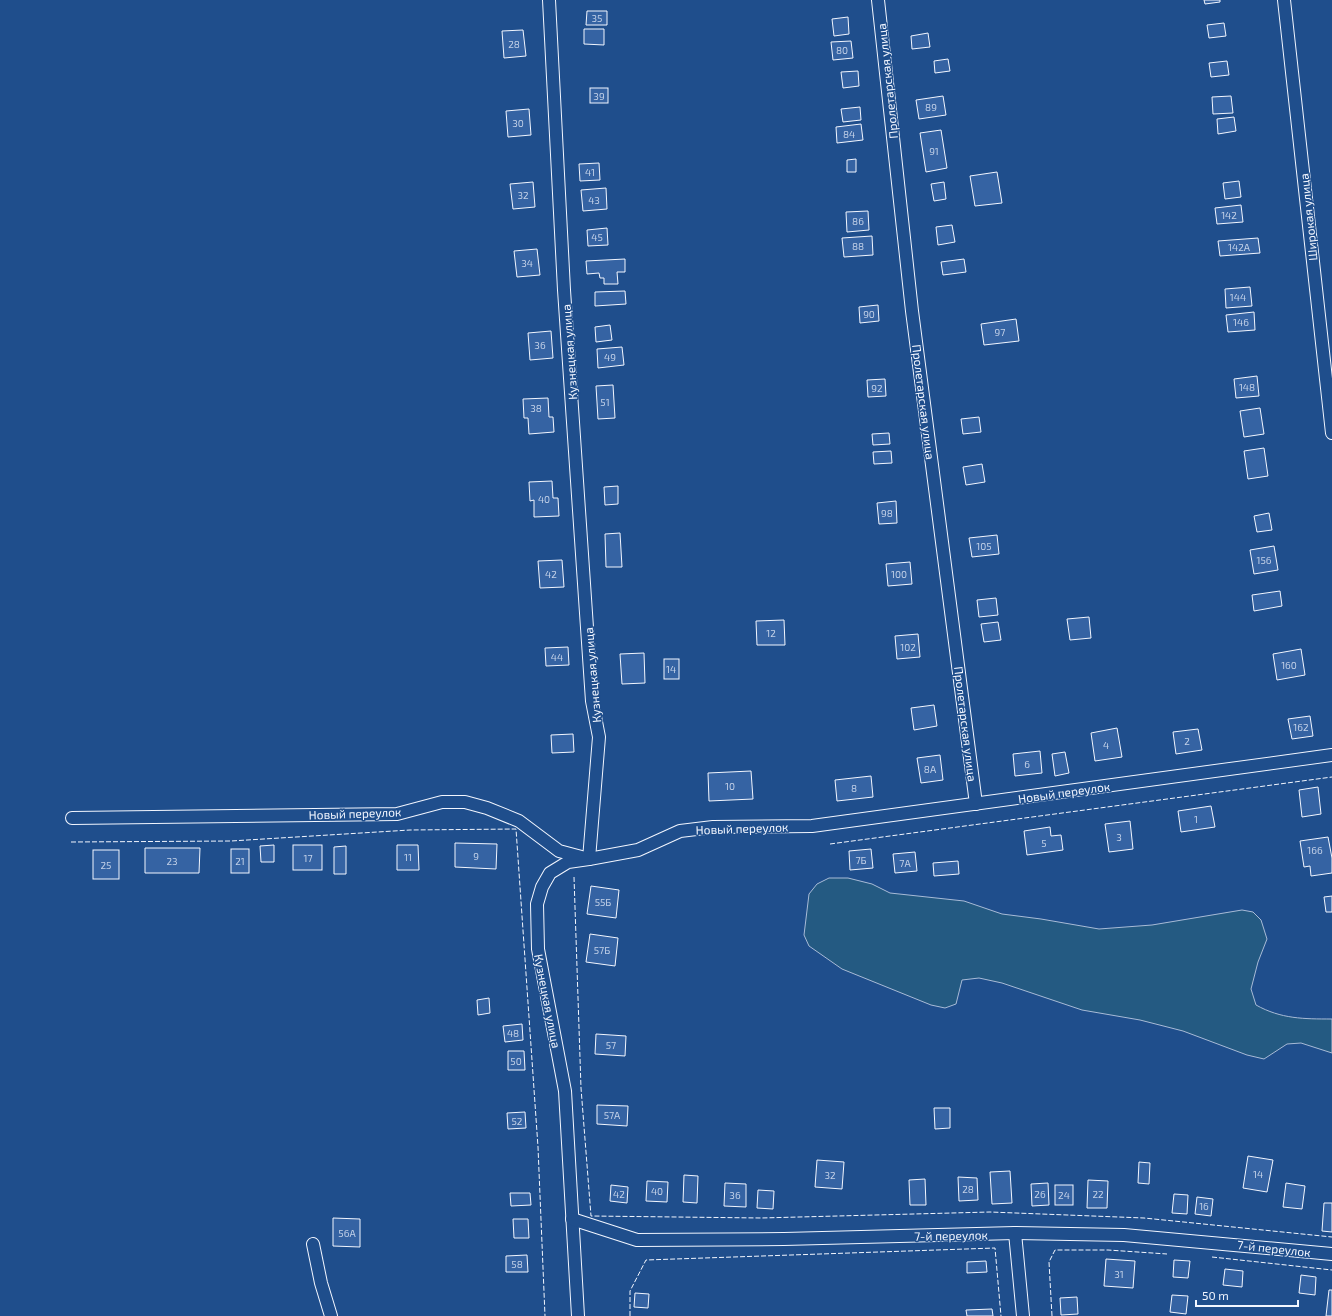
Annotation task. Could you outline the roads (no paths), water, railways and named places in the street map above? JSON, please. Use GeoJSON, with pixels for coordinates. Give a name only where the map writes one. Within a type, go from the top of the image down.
{"type":"FeatureCollection","features":[{"type":"Feature","properties":{"kind":"street","name":"Кузнецкая улица"},"geometry":{"type":"LineString","coordinates":[[549,0],[565,298],[592,701],[599,737],[589,859],[568,862],[550,873],[542,887],[537,904],[538,949],[565,1091],[578,1316]]}},
{"type":"Feature","properties":{"kind":"street","name":"Пролетарская улица"},"geometry":{"type":"LineString","coordinates":[[878,0],[912,311],[976,804]]}},
{"type":"Feature","properties":{"kind":"street","name":"Широкая улица"},"geometry":{"type":"LineString","coordinates":[[1284,0],[1332,433]]}},
{"type":"Feature","properties":{"kind":"street","name":"Новый переулок"},"geometry":{"type":"LineString","coordinates":[[72,818],[397,814],[442,802],[465,802],[487,808],[519,821],[559,851],[589,859],[638,850],[680,832],[713,827],[812,826],[1332,755]]}},
{"type":"Feature","properties":{"kind":"street","name":"7-й переулок"},"geometry":{"type":"LineString","coordinates":[[572,1219],[638,1240],[784,1239],[1015,1233],[1124,1235],[1332,1254]]}},
{"type":"Feature","properties":{"kind":"street"},"geometry":{"type":"LineString","coordinates":[[1015,1233],[1022,1316]]}},
{"type":"Feature","properties":{"kind":"street"},"geometry":{"type":"LineString","coordinates":[[313,1244],[321,1283],[331,1316]]}}]}
